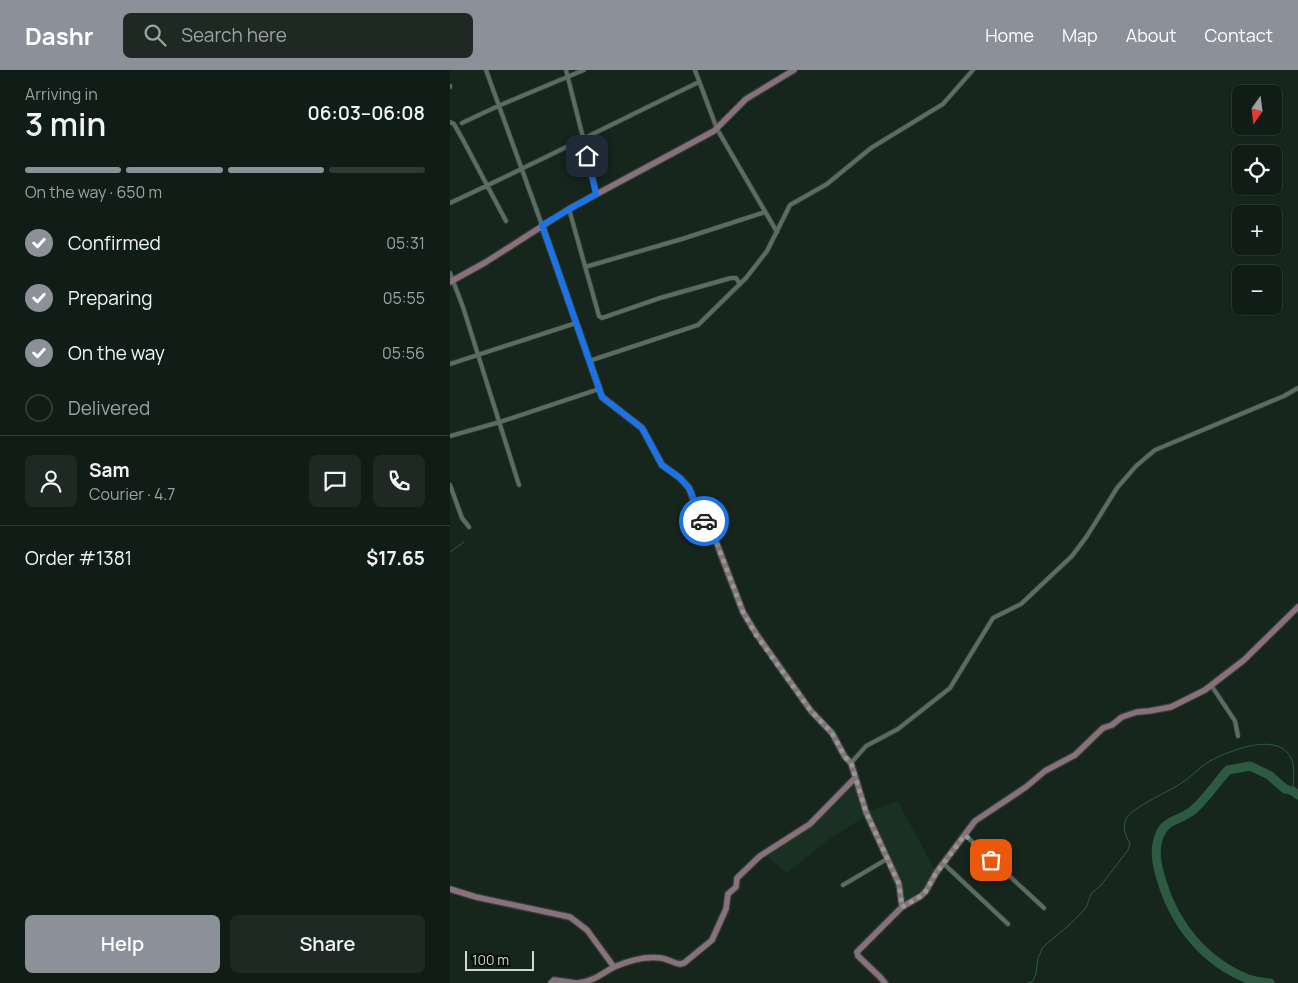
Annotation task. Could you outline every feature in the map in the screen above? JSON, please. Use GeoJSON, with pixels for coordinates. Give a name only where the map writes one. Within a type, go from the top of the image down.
{"type":"FeatureCollection","features":[{"type":"Feature","properties":{"kind":"street"},"geometry":{"type":"LineString","coordinates":[[486,70],[602,397],[642,428],[662,465],[680,478],[689,488],[696,507],[717,544],[743,612],[756,635],[811,711],[832,733],[845,757],[851,763],[866,812],[899,884],[902,907]]}},
{"type":"Feature","properties":{"kind":"street"},"geometry":{"type":"LineString","coordinates":[[566,70],[596,194]]}},
{"type":"Feature","properties":{"kind":"street"},"geometry":{"type":"LineString","coordinates":[[462,123],[584,70]]}},
{"type":"Feature","properties":{"kind":"street"},"geometry":{"type":"LineString","coordinates":[[695,70],[716,129],[777,232]]}},
{"type":"Feature","properties":{"kind":"street"},"geometry":{"type":"LineString","coordinates":[[452,281],[486,262],[569,209],[716,129],[746,99],[794,70]]}},
{"type":"Feature","properties":{"kind":"street"},"geometry":{"type":"LineString","coordinates":[[589,360],[698,325],[740,284],[766,251],[790,205],[827,184],[871,148],[943,104],[973,70]]}},
{"type":"Feature","properties":{"kind":"street"},"geometry":{"type":"LineString","coordinates":[[450,203],[699,82]]}},
{"type":"Feature","properties":{"kind":"street"},"geometry":{"type":"LineString","coordinates":[[450,122],[455,126],[506,221]]}},
{"type":"Feature","properties":{"kind":"street"},"geometry":{"type":"LineString","coordinates":[[450,128],[455,126]]}},
{"type":"Feature","properties":{"kind":"street"},"geometry":{"type":"LineString","coordinates":[[569,209],[599,316],[602,318],[660,298],[731,278],[736,278],[740,284]]}},
{"type":"Feature","properties":{"kind":"street"},"geometry":{"type":"LineString","coordinates":[[585,267],[682,239],[765,212]]}},
{"type":"Feature","properties":{"kind":"street"},"geometry":{"type":"LineString","coordinates":[[450,273],[463,307],[519,485]]}},
{"type":"Feature","properties":{"kind":"street"},"geometry":{"type":"LineString","coordinates":[[450,364],[576,324]]}},
{"type":"Feature","properties":{"kind":"street"},"geometry":{"type":"LineString","coordinates":[[851,763],[866,746],[898,729],[950,688],[993,618],[1022,604],[1072,556],[1117,488],[1136,466],[1155,450],[1284,396],[1298,388]]}},
{"type":"Feature","properties":{"kind":"street"},"geometry":{"type":"LineString","coordinates":[[450,436],[599,390]]}},
{"type":"Feature","properties":{"kind":"street"},"geometry":{"type":"LineString","coordinates":[[450,485],[462,518],[469,527]]}},
{"type":"Feature","properties":{"kind":"street"},"geometry":{"type":"LineString","coordinates":[[885,983],[858,956],[857,952],[902,907],[921,896],[975,821],[1026,787],[1045,771],[1076,754],[1104,728],[1129,714],[1158,710],[1200,694],[1244,660],[1298,607]]}},
{"type":"Feature","properties":{"kind":"street"},"geometry":{"type":"LineString","coordinates":[[1211,685],[1235,721],[1238,736]]}},
{"type":"Feature","properties":{"kind":"street"},"geometry":{"type":"LineString","coordinates":[[551,983],[554,980],[577,983],[592,980],[614,967],[647,958],[661,958],[680,964],[684,963],[712,940],[726,908],[728,894],[736,887],[737,878],[741,873],[760,856],[810,824],[855,778]]}},
{"type":"Feature","properties":{"kind":"street"},"geometry":{"type":"LineString","coordinates":[[965,835],[1044,908]]}},
{"type":"Feature","properties":{"kind":"street"},"geometry":{"type":"LineString","coordinates":[[843,885],[887,858]]}},
{"type":"Feature","properties":{"kind":"street"},"geometry":{"type":"LineString","coordinates":[[944,864],[1008,924]]}},
{"type":"Feature","properties":{"kind":"street"},"geometry":{"type":"LineString","coordinates":[[450,889],[572,918],[587,930],[614,967]]}},
{"type":"Feature","properties":{"kind":"shaded area"},"geometry":{"type":"Polygon","coordinates":[[[855,778],[866,812],[898,801],[936,873],[926,891],[902,907],[902,897],[867,815],[828,840],[787,873],[764,854],[810,824],[855,778]]]}},
{"type":"Feature","properties":{"kind":"waterway"},"geometry":{"type":"LineString","coordinates":[[450,552],[464,542]]}},
{"type":"Feature","properties":{"kind":"waterway"},"geometry":{"type":"LineString","coordinates":[[1028,983],[1033,981],[1036,974],[1038,958],[1043,947],[1086,908],[1091,894],[1102,884],[1128,850],[1130,844],[1124,826],[1126,819],[1135,810],[1184,782],[1210,761],[1230,752],[1254,745],[1266,744],[1277,746],[1286,751],[1293,764],[1293,791]]}},
{"type":"Feature","properties":{"kind":"waterway"},"geometry":{"type":"LineString","coordinates":[[1270,983],[1248,979],[1232,972],[1218,963],[1194,940],[1175,913],[1168,898],[1156,858],[1157,846],[1160,834],[1166,825],[1193,810],[1228,770],[1250,766],[1269,775],[1285,789],[1293,791],[1298,795]]}},
{"type":"Feature","properties":{"kind":"way so far"},"geometry":{"type":"LineString","coordinates":[[704,521],[717,544],[743,612],[756,635],[811,711],[832,733],[845,757],[851,763],[866,812],[899,884],[902,907],[926,891],[936,873],[965,835],[991,860]]}},
{"type":"Feature","properties":{"kind":"route"},"geometry":{"type":"LineString","coordinates":[[587,156],[596,194],[542,225],[602,397],[642,428],[662,465],[680,478],[689,488],[704,521]]}}]}
